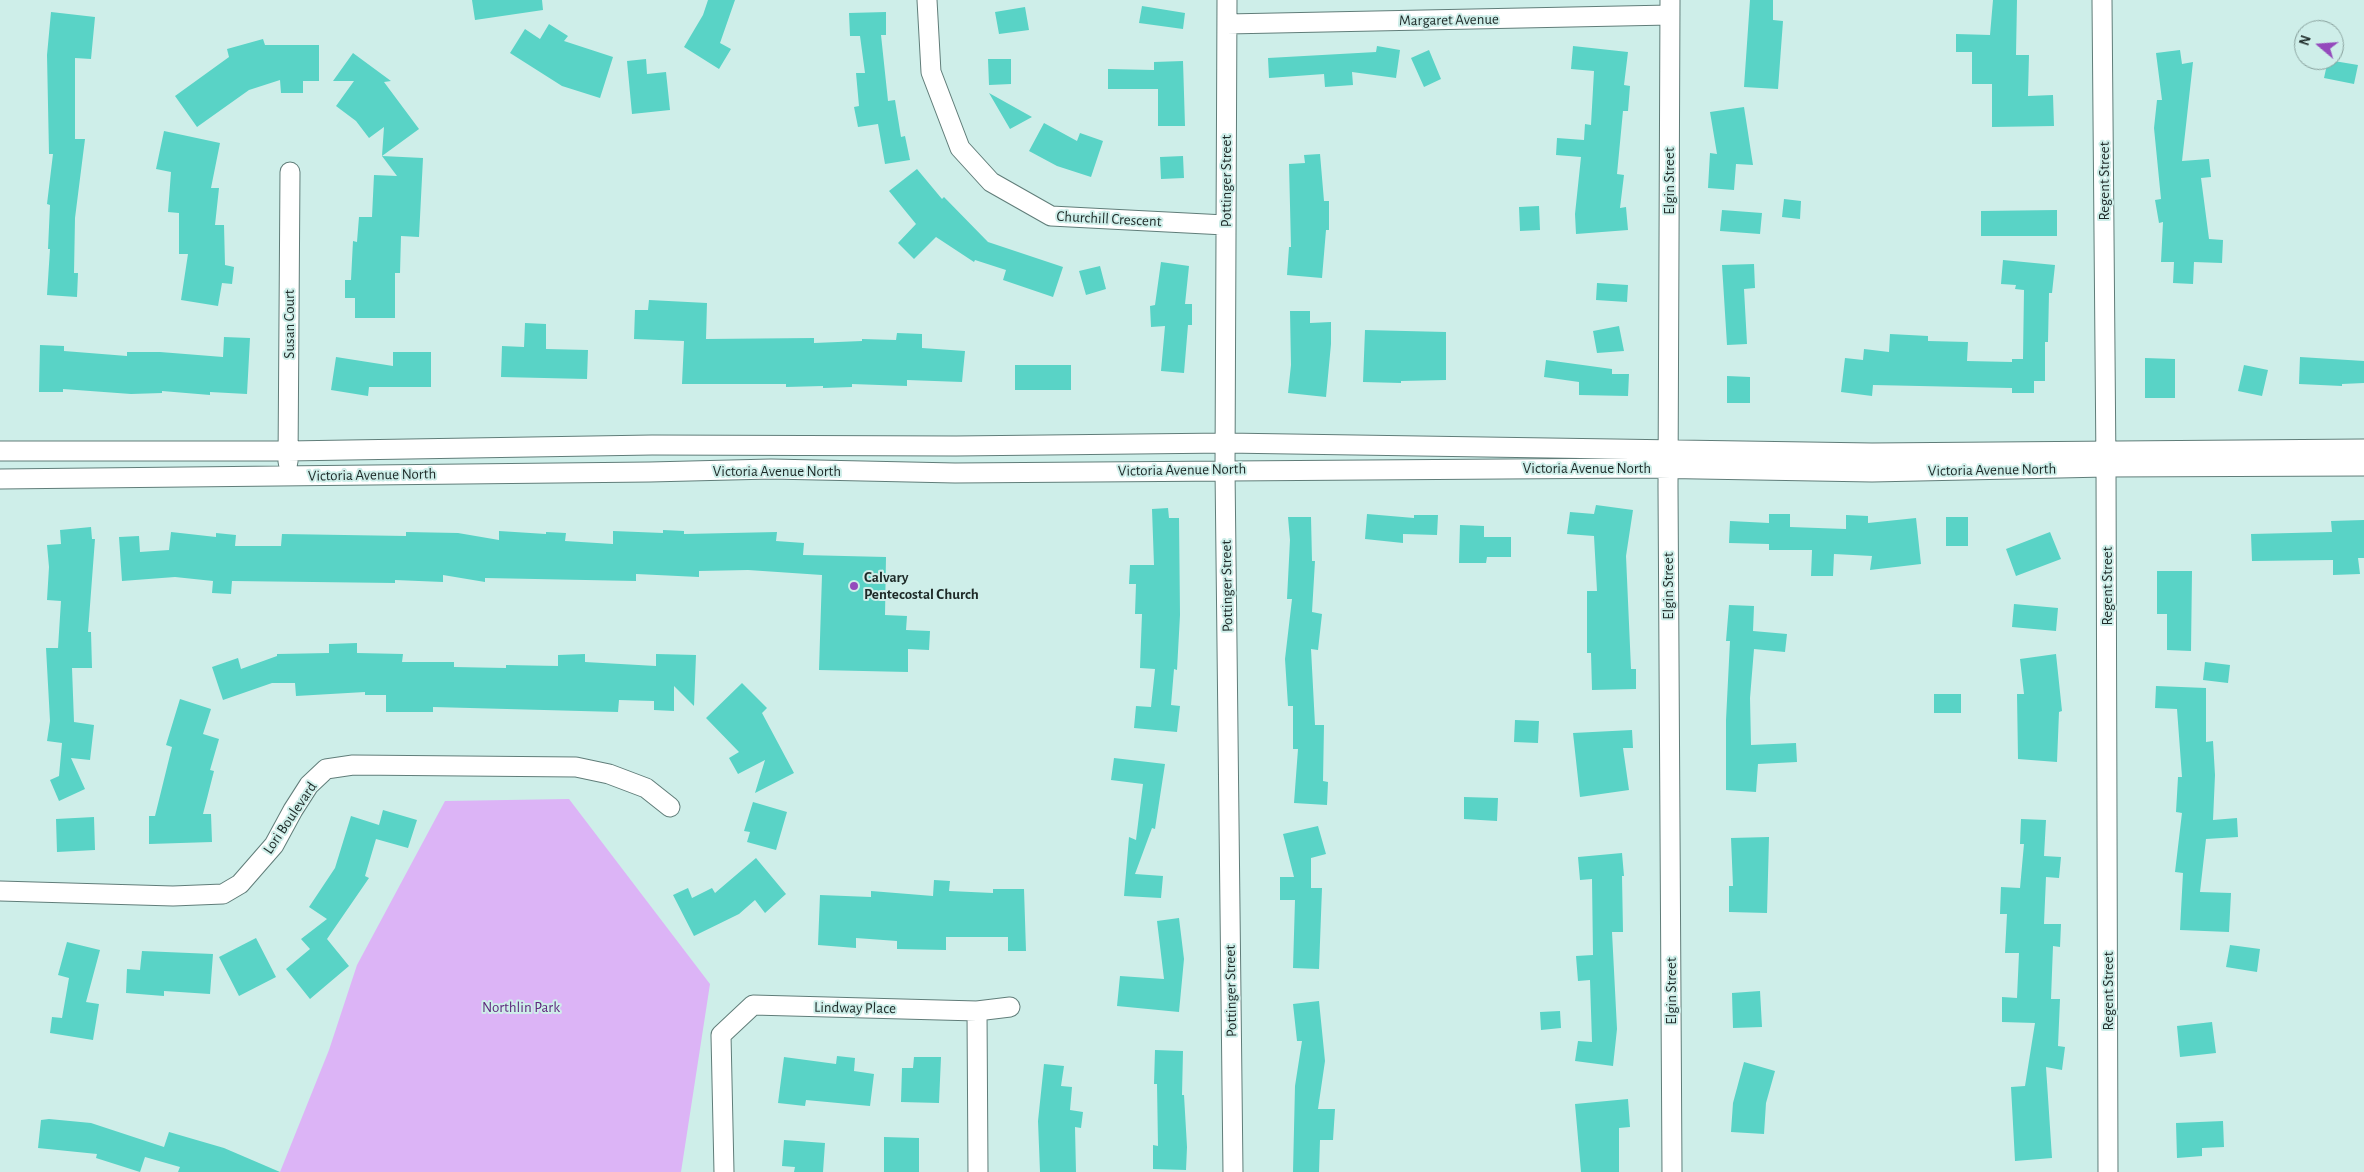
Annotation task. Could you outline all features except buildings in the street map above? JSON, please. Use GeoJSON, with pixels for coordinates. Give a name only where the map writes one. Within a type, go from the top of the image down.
{"type":"FeatureCollection","features":[{"type":"Feature","properties":{"kind":"street","name":"Churchill Crescent"},"geometry":{"type":"LineString","coordinates":[[927,0],[931,72],[960,148],[991,182],[1051,216],[1225,225]]}},
{"type":"Feature","properties":{"kind":"street","name":"Pottinger Street"},"geometry":{"type":"LineString","coordinates":[[1227,0],[1225,469],[1233,1172]]}},
{"type":"Feature","properties":{"kind":"street","name":"Regent Street"},"geometry":{"type":"LineString","coordinates":[[2102,0],[2106,459],[2108,1172]]}},
{"type":"Feature","properties":{"kind":"street","name":"Margaret Avenue"},"geometry":{"type":"LineString","coordinates":[[1227,24],[1670,8]]}},
{"type":"Feature","properties":{"kind":"street","name":"Elgin Street"},"geometry":{"type":"LineString","coordinates":[[1670,8],[1668,468],[1672,1172]]}},
{"type":"Feature","properties":{"kind":"street","name":"Susan Court"},"geometry":{"type":"LineString","coordinates":[[288,476],[290,172]]}},
{"type":"Feature","properties":{"kind":"street","name":"Victoria Avenue North"},"geometry":{"type":"LineString","coordinates":[[0,451],[288,451],[652,445],[956,446],[1226,443],[1668,449],[2106,459],[2310,459],[2364,466]]}},
{"type":"Feature","properties":{"kind":"street"},"geometry":{"type":"LineString","coordinates":[[650,472],[652,445]]}},
{"type":"Feature","properties":{"kind":"street","name":"Victoria Avenue North"},"geometry":{"type":"LineString","coordinates":[[2310,459],[2364,449]]}},
{"type":"Feature","properties":{"kind":"street"},"geometry":{"type":"LineString","coordinates":[[1872,453],[1872,472]]}},
{"type":"Feature","properties":{"kind":"street","name":"Victoria Avenue North"},"geometry":{"type":"LineString","coordinates":[[0,479],[771,469],[955,472],[1668,468],[1872,472],[2106,459]]}},
{"type":"Feature","properties":{"kind":"street","name":"Lori Boulevard"},"geometry":{"type":"LineString","coordinates":[[0,891],[172,896],[223,894],[240,884],[269,851],[309,785],[326,769],[354,765],[576,767],[609,774],[646,788],[670,807]]}},
{"type":"Feature","properties":{"kind":"street","name":"Lindway Place"},"geometry":{"type":"LineString","coordinates":[[724,1172],[721,1035],[753,1005],[977,1011],[1010,1007]]}},
{"type":"Feature","properties":{"kind":"street"},"geometry":{"type":"LineString","coordinates":[[977,1011],[978,1172]]}},
{"type":"Feature","properties":{"kind":"green space","name":"Northlin Park"},"geometry":{"type":"Polygon","coordinates":[[[569,799],[710,984],[681,1172],[280,1172],[329,1050],[357,965],[445,801],[569,799]]]}},
{"type":"Feature","properties":{"kind":"place","name":"Calvary Pentecostal Church"},"geometry":{"type":"Point","coordinates":[854,586]}}]}
